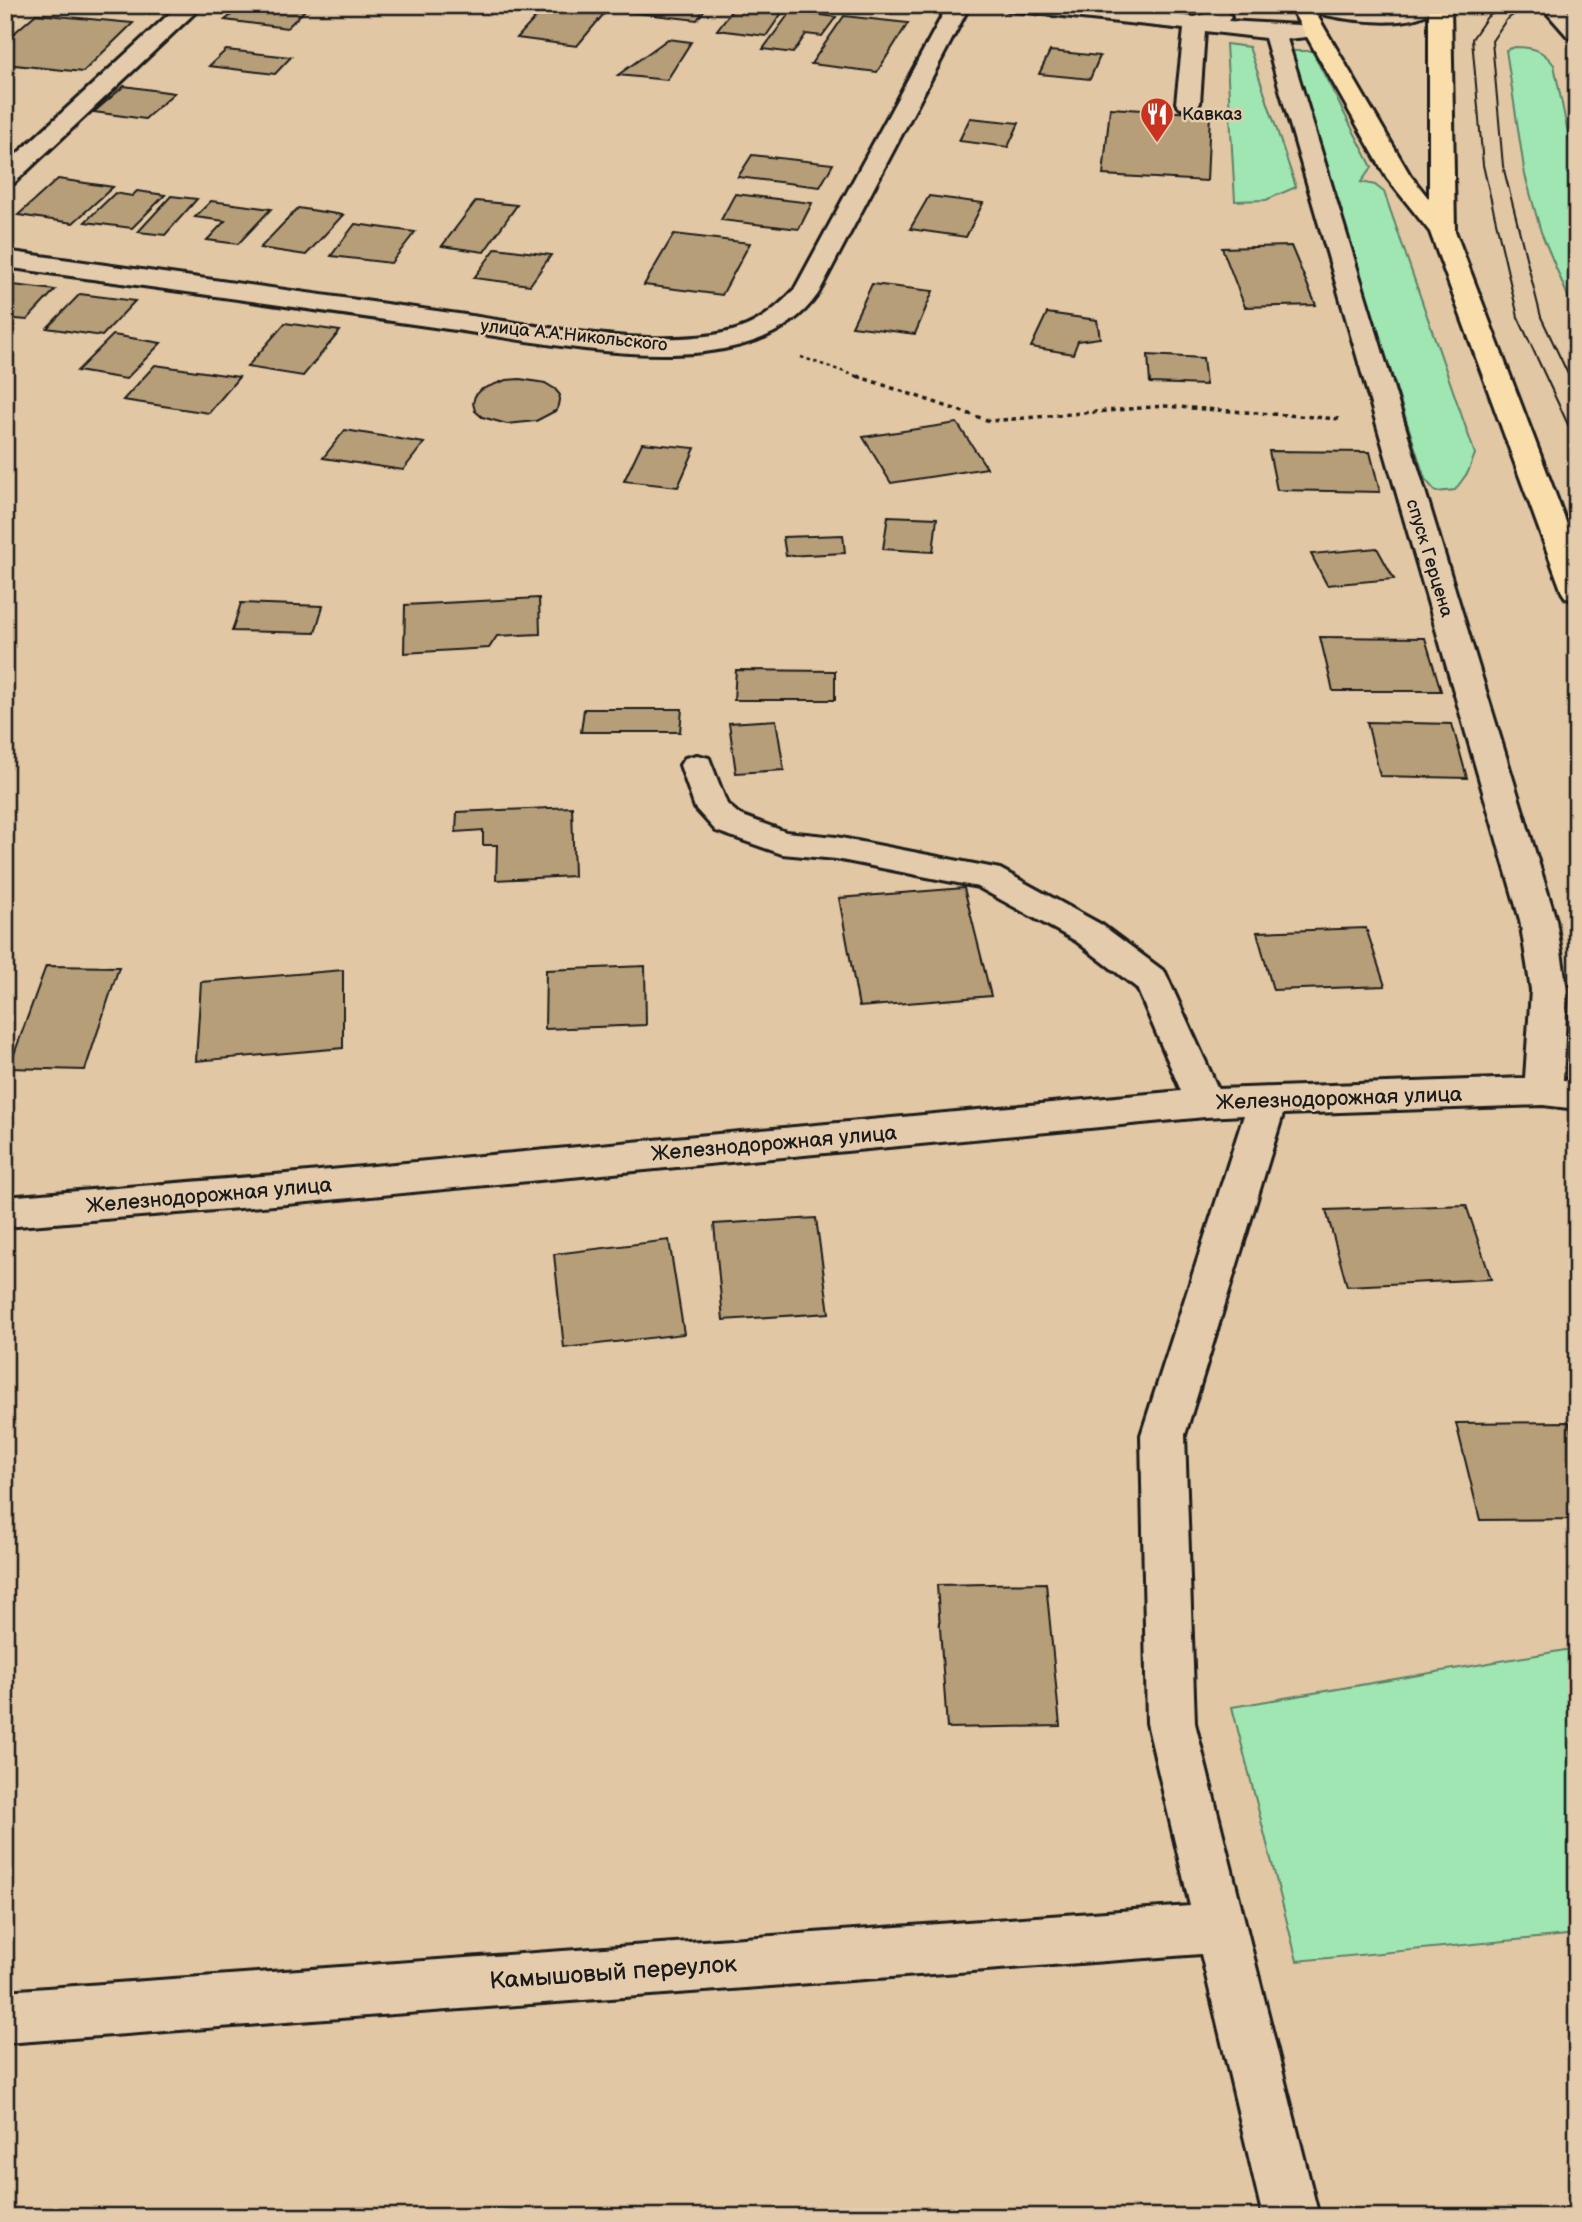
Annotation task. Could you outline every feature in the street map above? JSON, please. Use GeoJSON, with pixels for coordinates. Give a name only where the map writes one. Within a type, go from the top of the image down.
{"type":"FeatureCollection","features":[{"type":"Feature","properties":{"kind":"main road"},"geometry":{"type":"LineString","coordinates":[[1300,5],[1399,178],[1442,230],[1577,592]]}},
{"type":"Feature","properties":{"kind":"main road"},"geometry":{"type":"LineString","coordinates":[[1440,5],[1442,230]]}},
{"type":"Feature","properties":{"kind":"street"},"geometry":{"type":"LineString","coordinates":[[5,178],[192,5]]}},
{"type":"Feature","properties":{"kind":"street","name":"улица А.А.Никольского"},"geometry":{"type":"LineString","coordinates":[[5,258],[652,346],[698,344],[742,337],[776,321],[805,294],[960,5]]}},
{"type":"Feature","properties":{"kind":"street"},"geometry":{"type":"LineString","coordinates":[[1016,5],[1195,24],[1267,21],[1315,32]]}},
{"type":"Feature","properties":{"kind":"street"},"geometry":{"type":"LineString","coordinates":[[1313,5],[1371,15],[1416,11],[1426,5]]}},
{"type":"Feature","properties":{"kind":"street"},"geometry":{"type":"LineString","coordinates":[[1530,5],[1551,5],[1577,33]]}},
{"type":"Feature","properties":{"kind":"street","name":"спуск Герцена"},"geometry":{"type":"LineString","coordinates":[[1267,21],[1538,920],[1560,1093]]}},
{"type":"Feature","properties":{"kind":"street"},"geometry":{"type":"LineString","coordinates":[[1188,103],[1195,24]]}},
{"type":"Feature","properties":{"kind":"street"},"geometry":{"type":"LineString","coordinates":[[697,765],[712,808],[728,823],[782,843],[836,848],[988,877],[1089,933],[1152,981],[1205,1103]]}},
{"type":"Feature","properties":{"kind":"street","name":"Железнодорожная улица"},"geometry":{"type":"LineString","coordinates":[[5,1212],[287,1189],[1205,1103],[1560,1093]]}},
{"type":"Feature","properties":{"kind":"street"},"geometry":{"type":"LineString","coordinates":[[1268,1101],[1163,1435],[1171,1723],[1291,2217]]}},
{"type":"Feature","properties":{"kind":"street","name":"Камышовый переулок"},"geometry":{"type":"LineString","coordinates":[[5,2017],[1220,1928]]}},
{"type":"Feature","properties":{"kind":"path"},"geometry":{"type":"LineString","coordinates":[[742,337],[990,421],[1164,406],[1390,422]]}},
{"type":"Feature","properties":{"kind":"green space"},"geometry":{"type":"Polygon","coordinates":[[[1226,44],[1249,47],[1296,187],[1266,200],[1235,201],[1226,44]]]}},
{"type":"Feature","properties":{"kind":"green space"},"geometry":{"type":"Polygon","coordinates":[[[1515,47],[1537,50],[1554,65],[1577,177],[1577,318],[1541,232],[1525,175],[1506,50],[1515,47]]]}},
{"type":"Feature","properties":{"kind":"green space"},"geometry":{"type":"Polygon","coordinates":[[[1289,51],[1312,51],[1372,167],[1361,182],[1375,185],[1384,192],[1475,454],[1468,472],[1455,490],[1436,492],[1425,479],[1289,51]]]}},
{"type":"Feature","properties":{"kind":"green space"},"geometry":{"type":"Polygon","coordinates":[[[1577,1648],[1577,1934],[1297,1961],[1232,1707],[1577,1648]]]}},
{"type":"Feature","properties":{"kind":"building"},"geometry":{"type":"Polygon","coordinates":[[[244,5],[305,10],[287,28],[225,20],[244,5]]]}},
{"type":"Feature","properties":{"kind":"building"},"geometry":{"type":"Polygon","coordinates":[[[480,5],[536,5],[528,15],[478,8],[480,5]]]}},
{"type":"Feature","properties":{"kind":"building"},"geometry":{"type":"Polygon","coordinates":[[[547,5],[608,9],[577,46],[517,38],[547,5]]]}},
{"type":"Feature","properties":{"kind":"building"},"geometry":{"type":"Polygon","coordinates":[[[624,5],[708,5],[697,20],[619,11],[624,5]]]}},
{"type":"Feature","properties":{"kind":"building"},"geometry":{"type":"Polygon","coordinates":[[[736,5],[786,7],[766,36],[717,30],[736,5]]]}},
{"type":"Feature","properties":{"kind":"building"},"geometry":{"type":"Polygon","coordinates":[[[791,11],[836,17],[822,36],[806,34],[793,53],[763,49],[791,11]]]}},
{"type":"Feature","properties":{"kind":"building"},"geometry":{"type":"Polygon","coordinates":[[[36,14],[133,23],[83,72],[5,64],[5,41],[36,14]]]}},
{"type":"Feature","properties":{"kind":"building"},"geometry":{"type":"Polygon","coordinates":[[[844,16],[908,23],[877,72],[811,64],[844,16]]]}},
{"type":"Feature","properties":{"kind":"building"},"geometry":{"type":"Polygon","coordinates":[[[668,39],[691,42],[667,80],[618,75],[668,39]]]}},
{"type":"Feature","properties":{"kind":"building"},"geometry":{"type":"Polygon","coordinates":[[[226,50],[291,57],[275,74],[209,66],[226,50]]]}},
{"type":"Feature","properties":{"kind":"building"},"geometry":{"type":"Polygon","coordinates":[[[1050,51],[1100,56],[1090,79],[1039,74],[1050,51]]]}},
{"type":"Feature","properties":{"kind":"building"},"geometry":{"type":"Polygon","coordinates":[[[124,86],[174,93],[145,119],[94,112],[124,86]]]}},
{"type":"Feature","properties":{"kind":"building","name":"Кавказ"},"geometry":{"type":"Polygon","coordinates":[[[1110,108],[1210,114],[1207,181],[1103,175],[1110,108]]]}},
{"type":"Feature","properties":{"kind":"building"},"geometry":{"type":"Polygon","coordinates":[[[970,118],[1019,123],[1008,147],[959,141],[970,118]]]}},
{"type":"Feature","properties":{"kind":"building"},"geometry":{"type":"Polygon","coordinates":[[[752,155],[833,164],[820,187],[738,177],[752,155]]]}},
{"type":"Feature","properties":{"kind":"building"},"geometry":{"type":"Polygon","coordinates":[[[58,179],[113,187],[73,223],[18,215],[58,179]]]}},
{"type":"Feature","properties":{"kind":"building"},"geometry":{"type":"Polygon","coordinates":[[[137,191],[165,195],[132,228],[85,222],[115,193],[132,196],[137,191]]]}},
{"type":"Feature","properties":{"kind":"building"},"geometry":{"type":"Polygon","coordinates":[[[735,194],[812,203],[799,229],[721,220],[735,194]]]}},
{"type":"Feature","properties":{"kind":"building"},"geometry":{"type":"Polygon","coordinates":[[[171,196],[197,199],[165,235],[138,232],[171,196]]]}},
{"type":"Feature","properties":{"kind":"building"},"geometry":{"type":"Polygon","coordinates":[[[929,196],[983,203],[966,237],[910,229],[929,196]]]}},
{"type":"Feature","properties":{"kind":"building"},"geometry":{"type":"Polygon","coordinates":[[[211,201],[271,209],[238,244],[207,240],[225,221],[195,217],[211,201]]]}},
{"type":"Feature","properties":{"kind":"building"},"geometry":{"type":"Polygon","coordinates":[[[476,201],[517,205],[484,252],[442,246],[476,201]]]}},
{"type":"Feature","properties":{"kind":"building"},"geometry":{"type":"Polygon","coordinates":[[[298,208],[343,215],[306,255],[260,248],[298,208]]]}},
{"type":"Feature","properties":{"kind":"building"},"geometry":{"type":"Polygon","coordinates":[[[355,224],[415,232],[391,263],[331,256],[355,224]]]}},
{"type":"Feature","properties":{"kind":"building"},"geometry":{"type":"Polygon","coordinates":[[[674,234],[750,243],[722,295],[644,285],[674,234]]]}},
{"type":"Feature","properties":{"kind":"building"},"geometry":{"type":"Polygon","coordinates":[[[1291,246],[1316,305],[1245,307],[1222,248],[1291,246]]]}},
{"type":"Feature","properties":{"kind":"building"},"geometry":{"type":"Polygon","coordinates":[[[496,248],[551,255],[530,285],[474,278],[496,248]]]}},
{"type":"Feature","properties":{"kind":"building"},"geometry":{"type":"Polygon","coordinates":[[[5,284],[55,290],[27,320],[5,318],[5,284]]]}},
{"type":"Feature","properties":{"kind":"building"},"geometry":{"type":"Polygon","coordinates":[[[872,284],[933,291],[915,334],[852,326],[872,284]]]}},
{"type":"Feature","properties":{"kind":"building"},"geometry":{"type":"Polygon","coordinates":[[[80,294],[135,301],[102,336],[47,328],[80,294]]]}},
{"type":"Feature","properties":{"kind":"building"},"geometry":{"type":"Polygon","coordinates":[[[1047,313],[1097,320],[1100,338],[1078,341],[1073,354],[1031,347],[1047,313]]]}},
{"type":"Feature","properties":{"kind":"building"},"geometry":{"type":"Polygon","coordinates":[[[285,323],[340,331],[303,376],[247,367],[285,323]]]}},
{"type":"Feature","properties":{"kind":"building"},"geometry":{"type":"Polygon","coordinates":[[[113,335],[161,343],[126,379],[77,371],[113,335]]]}},
{"type":"Feature","properties":{"kind":"building"},"geometry":{"type":"Polygon","coordinates":[[[1148,355],[1203,358],[1206,385],[1150,383],[1148,355]]]}},
{"type":"Feature","properties":{"kind":"building"},"geometry":{"type":"Polygon","coordinates":[[[155,365],[239,377],[209,413],[123,400],[155,365]]]}},
{"type":"Feature","properties":{"kind":"building"},"geometry":{"type":"Polygon","coordinates":[[[506,380],[545,383],[555,389],[560,395],[557,410],[536,421],[507,424],[482,417],[475,411],[475,396],[482,389],[506,380]]]}},
{"type":"Feature","properties":{"kind":"building"},"geometry":{"type":"Polygon","coordinates":[[[957,423],[987,468],[891,483],[863,437],[957,423]]]}},
{"type":"Feature","properties":{"kind":"building"},"geometry":{"type":"Polygon","coordinates":[[[345,430],[424,443],[403,470],[323,458],[345,430]]]}},
{"type":"Feature","properties":{"kind":"building"},"geometry":{"type":"Polygon","coordinates":[[[642,443],[695,448],[678,487],[624,481],[642,443]]]}},
{"type":"Feature","properties":{"kind":"building"},"geometry":{"type":"Polygon","coordinates":[[[1269,451],[1370,452],[1380,492],[1277,490],[1269,451]]]}},
{"type":"Feature","properties":{"kind":"building"},"geometry":{"type":"Polygon","coordinates":[[[888,516],[937,518],[933,552],[883,549],[888,516]]]}},
{"type":"Feature","properties":{"kind":"building"},"geometry":{"type":"Polygon","coordinates":[[[843,535],[845,553],[786,556],[783,537],[843,535]]]}},
{"type":"Feature","properties":{"kind":"building"},"geometry":{"type":"Polygon","coordinates":[[[1377,548],[1394,579],[1327,585],[1311,554],[1377,548]]]}},
{"type":"Feature","properties":{"kind":"building"},"geometry":{"type":"Polygon","coordinates":[[[539,598],[540,634],[497,636],[489,648],[404,653],[405,605],[539,598]]]}},
{"type":"Feature","properties":{"kind":"building"},"geometry":{"type":"Polygon","coordinates":[[[241,603],[323,606],[315,633],[232,631],[241,603]]]}},
{"type":"Feature","properties":{"kind":"building"},"geometry":{"type":"Polygon","coordinates":[[[1320,637],[1425,638],[1441,691],[1333,691],[1320,637]]]}},
{"type":"Feature","properties":{"kind":"building"},"geometry":{"type":"Polygon","coordinates":[[[736,670],[835,671],[835,700],[734,700],[736,670]]]}},
{"type":"Feature","properties":{"kind":"building"},"geometry":{"type":"Polygon","coordinates":[[[584,709],[682,709],[680,732],[581,732],[584,709]]]}},
{"type":"Feature","properties":{"kind":"building"},"geometry":{"type":"Polygon","coordinates":[[[776,720],[784,770],[736,773],[729,723],[776,720]]]}},
{"type":"Feature","properties":{"kind":"building"},"geometry":{"type":"Polygon","coordinates":[[[1367,722],[1452,724],[1467,778],[1380,776],[1367,722]]]}},
{"type":"Feature","properties":{"kind":"building"},"geometry":{"type":"Polygon","coordinates":[[[572,807],[574,876],[496,880],[497,845],[483,845],[483,830],[456,832],[457,812],[572,807]]]}},
{"type":"Feature","properties":{"kind":"building"},"geometry":{"type":"Polygon","coordinates":[[[964,888],[991,996],[859,1007],[839,898],[964,888]]]}},
{"type":"Feature","properties":{"kind":"building"},"geometry":{"type":"Polygon","coordinates":[[[1366,928],[1385,986],[1273,990],[1257,932],[1366,928]]]}},
{"type":"Feature","properties":{"kind":"building"},"geometry":{"type":"Polygon","coordinates":[[[46,966],[119,967],[85,1070],[9,1068],[46,966]]]}},
{"type":"Feature","properties":{"kind":"building"},"geometry":{"type":"Polygon","coordinates":[[[645,966],[646,1025],[545,1029],[546,970],[645,966]]]}},
{"type":"Feature","properties":{"kind":"building"},"geometry":{"type":"Polygon","coordinates":[[[343,970],[343,1048],[196,1061],[201,982],[343,970]]]}},
{"type":"Feature","properties":{"kind":"building"},"geometry":{"type":"Polygon","coordinates":[[[1466,1205],[1491,1279],[1347,1286],[1326,1210],[1466,1205]]]}},
{"type":"Feature","properties":{"kind":"building"},"geometry":{"type":"Polygon","coordinates":[[[816,1218],[829,1313],[723,1320],[714,1224],[816,1218]]]}},
{"type":"Feature","properties":{"kind":"building"},"geometry":{"type":"Polygon","coordinates":[[[669,1240],[684,1334],[564,1348],[554,1254],[669,1240]]]}},
{"type":"Feature","properties":{"kind":"building"},"geometry":{"type":"Polygon","coordinates":[[[1569,1422],[1577,1450],[1577,1519],[1480,1520],[1456,1423],[1569,1422]]]}},
{"type":"Feature","properties":{"kind":"building"},"geometry":{"type":"Polygon","coordinates":[[[1046,1583],[1060,1726],[947,1728],[937,1585],[1046,1583]]]}},
{"type":"Feature","properties":{"kind":"tram line"},"geometry":{"type":"LineString","coordinates":[[1507,5],[1487,17],[1472,39],[1483,165],[1518,317],[1577,444]]}},
{"type":"Feature","properties":{"kind":"tram line"},"geometry":{"type":"LineString","coordinates":[[1540,5],[1519,11],[1506,20],[1492,41],[1503,166],[1541,317],[1577,393]]}},
{"type":"Feature","properties":{"kind":"place","name":"Кавказ"},"geometry":{"type":"Point","coordinates":[1157,144]}}]}
